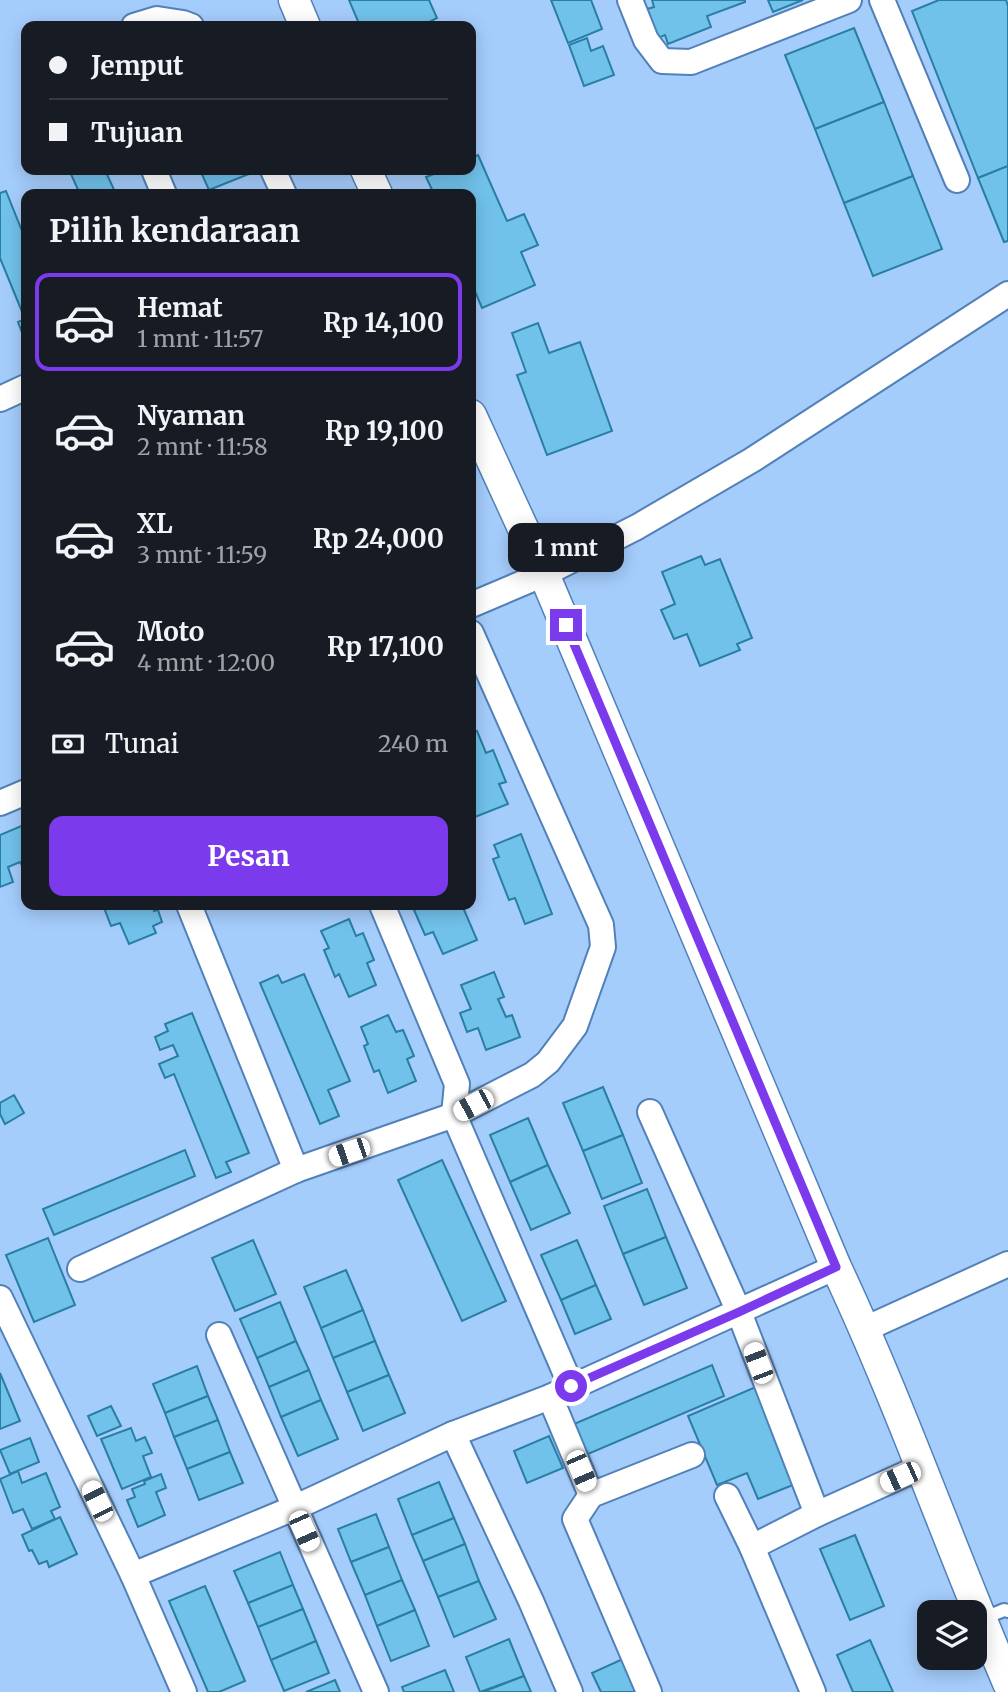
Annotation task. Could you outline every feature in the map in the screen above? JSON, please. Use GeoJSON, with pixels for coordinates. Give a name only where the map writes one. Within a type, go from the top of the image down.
{"type":"FeatureCollection","features":[{"type":"Feature","properties":{"kind":"street"},"geometry":{"type":"LineString","coordinates":[[293,0],[303,21]]}},
{"type":"Feature","properties":{"kind":"street"},"geometry":{"type":"LineString","coordinates":[[629,0],[646,40],[662,61],[691,62],[849,0]]}},
{"type":"Feature","properties":{"kind":"street"},"geometry":{"type":"LineString","coordinates":[[882,0],[957,180]]}},
{"type":"Feature","properties":{"kind":"street"},"geometry":{"type":"LineString","coordinates":[[150,21],[170,21]]}},
{"type":"Feature","properties":{"kind":"street"},"geometry":{"type":"LineString","coordinates":[[476,604],[544,574],[637,527],[752,460],[1008,294]]}},
{"type":"Feature","properties":{"kind":"street"},"geometry":{"type":"LineString","coordinates":[[0,399],[21,389]]}},
{"type":"Feature","properties":{"kind":"street"},"geometry":{"type":"LineString","coordinates":[[477,447],[544,574],[836,1267],[865,1329],[921,1468],[994,1615],[1008,1683]]}},
{"type":"Feature","properties":{"kind":"street"},"geometry":{"type":"LineString","coordinates":[[80,1269],[296,1170],[454,1115],[532,1075],[548,1062],[575,1026],[603,947],[601,925],[476,645]]}},
{"type":"Feature","properties":{"kind":"street"},"geometry":{"type":"LineString","coordinates":[[0,803],[21,794]]}},
{"type":"Feature","properties":{"kind":"street"},"geometry":{"type":"LineString","coordinates":[[191,910],[296,1170]]}},
{"type":"Feature","properties":{"kind":"street"},"geometry":{"type":"LineString","coordinates":[[384,910],[457,1084],[454,1115],[561,1391],[591,1495]]}},
{"type":"Feature","properties":{"kind":"street"},"geometry":{"type":"LineString","coordinates":[[650,1112],[739,1312],[817,1514]]}},
{"type":"Feature","properties":{"kind":"street"},"geometry":{"type":"LineString","coordinates":[[865,1329],[1008,1264]]}},
{"type":"Feature","properties":{"kind":"street"},"geometry":{"type":"LineString","coordinates":[[133,1575],[294,1508],[453,1434],[561,1391],[836,1267]]}},
{"type":"Feature","properties":{"kind":"street"},"geometry":{"type":"LineString","coordinates":[[0,1298],[133,1575],[184,1692]]}},
{"type":"Feature","properties":{"kind":"street"},"geometry":{"type":"LineString","coordinates":[[219,1335],[376,1692]]}},
{"type":"Feature","properties":{"kind":"street"},"geometry":{"type":"LineString","coordinates":[[453,1434],[570,1692]]}},
{"type":"Feature","properties":{"kind":"street"},"geometry":{"type":"LineString","coordinates":[[649,1692],[575,1519],[591,1495],[692,1455]]}},
{"type":"Feature","properties":{"kind":"street"},"geometry":{"type":"LineString","coordinates":[[752,1547],[817,1514],[921,1468]]}},
{"type":"Feature","properties":{"kind":"street"},"geometry":{"type":"LineString","coordinates":[[727,1496],[752,1547],[813,1692]]}},
{"type":"Feature","properties":{"kind":"building"},"geometry":{"type":"Polygon","coordinates":[[[349,0],[429,0],[437,18],[431,21],[358,21],[349,0]]]}},
{"type":"Feature","properties":{"kind":"building"},"geometry":{"type":"Polygon","coordinates":[[[551,0],[591,0],[602,29],[568,43],[551,0]]]}},
{"type":"Feature","properties":{"kind":"building"},"geometry":{"type":"Polygon","coordinates":[[[652,0],[745,2],[707,16],[711,27],[668,44],[665,35],[658,38],[647,9],[654,7],[652,0]]]}},
{"type":"Feature","properties":{"kind":"building"},"geometry":{"type":"Polygon","coordinates":[[[768,0],[803,0],[773,12],[768,0]]]}},
{"type":"Feature","properties":{"kind":"building"},"geometry":{"type":"Polygon","coordinates":[[[939,0],[1006,0],[1008,6],[1008,166],[978,178],[912,11],[939,0]]]}},
{"type":"Feature","properties":{"kind":"building"},"geometry":{"type":"Polygon","coordinates":[[[854,28],[884,102],[815,129],[785,55],[854,28]]]}},
{"type":"Feature","properties":{"kind":"building"},"geometry":{"type":"Polygon","coordinates":[[[587,38],[591,51],[603,46],[614,75],[584,86],[569,45],[587,38]]]}},
{"type":"Feature","properties":{"kind":"building"},"geometry":{"type":"Polygon","coordinates":[[[884,102],[913,176],[844,203],[815,129],[884,102]]]}},
{"type":"Feature","properties":{"kind":"building"},"geometry":{"type":"Polygon","coordinates":[[[478,155],[507,221],[524,214],[538,245],[521,252],[535,285],[482,308],[476,294],[476,189],[432,189],[426,177],[476,175],[478,155]]]}},
{"type":"Feature","properties":{"kind":"building"},"geometry":{"type":"Polygon","coordinates":[[[1008,166],[1008,241],[1004,242],[978,178],[1008,166]]]}},
{"type":"Feature","properties":{"kind":"building"},"geometry":{"type":"Polygon","coordinates":[[[71,175],[107,175],[114,189],[78,189],[71,175]]]}},
{"type":"Feature","properties":{"kind":"building"},"geometry":{"type":"Polygon","coordinates":[[[202,175],[246,175],[212,189],[209,189],[202,175]]]}},
{"type":"Feature","properties":{"kind":"building"},"geometry":{"type":"Polygon","coordinates":[[[913,176],[942,249],[873,276],[844,203],[913,176]]]}},
{"type":"Feature","properties":{"kind":"building"},"geometry":{"type":"Polygon","coordinates":[[[6,191],[21,228],[21,309],[0,258],[0,193],[6,191]]]}},
{"type":"Feature","properties":{"kind":"building"},"geometry":{"type":"Polygon","coordinates":[[[538,323],[549,353],[580,342],[612,431],[547,455],[517,375],[526,372],[512,333],[538,323]]]}},
{"type":"Feature","properties":{"kind":"building"},"geometry":{"type":"Polygon","coordinates":[[[701,556],[705,565],[720,559],[752,638],[737,644],[740,650],[700,666],[687,634],[674,639],[661,610],[675,604],[662,572],[701,556]]]}},
{"type":"Feature","properties":{"kind":"building"},"geometry":{"type":"Polygon","coordinates":[[[476,732],[486,753],[493,750],[506,782],[499,784],[508,804],[476,817],[476,732]]]}},
{"type":"Feature","properties":{"kind":"building"},"geometry":{"type":"Polygon","coordinates":[[[21,826],[21,864],[8,867],[13,882],[0,887],[0,835],[21,826]]]}},
{"type":"Feature","properties":{"kind":"building"},"geometry":{"type":"Polygon","coordinates":[[[521,834],[552,914],[525,924],[515,898],[509,900],[493,859],[499,857],[494,845],[521,834]]]}},
{"type":"Feature","properties":{"kind":"building"},"geometry":{"type":"Polygon","coordinates":[[[105,910],[158,910],[162,922],[153,926],[156,933],[129,944],[120,923],[111,926],[105,910]]]}},
{"type":"Feature","properties":{"kind":"building"},"geometry":{"type":"Polygon","coordinates":[[[414,910],[464,910],[477,940],[443,954],[433,932],[425,935],[414,910]]]}},
{"type":"Feature","properties":{"kind":"building"},"geometry":{"type":"Polygon","coordinates":[[[349,919],[356,936],[363,933],[374,960],[367,963],[376,985],[349,997],[339,974],[335,977],[324,950],[329,948],[321,931],[349,919]]]}},
{"type":"Feature","properties":{"kind":"building"},"geometry":{"type":"Polygon","coordinates":[[[494,972],[504,997],[498,999],[506,1017],[512,1015],[520,1037],[486,1050],[478,1028],[467,1032],[460,1013],[471,1009],[461,985],[494,972]]]}},
{"type":"Feature","properties":{"kind":"building"},"geometry":{"type":"Polygon","coordinates":[[[304,974],[350,1081],[328,1090],[339,1116],[320,1124],[260,983],[278,975],[282,983],[304,974]]]}},
{"type":"Feature","properties":{"kind":"building"},"geometry":{"type":"Polygon","coordinates":[[[192,1013],[249,1153],[226,1162],[231,1172],[216,1178],[174,1074],[165,1078],[159,1064],[178,1056],[173,1045],[160,1050],[155,1037],[168,1031],[165,1024],[192,1013]]]}},
{"type":"Feature","properties":{"kind":"building"},"geometry":{"type":"Polygon","coordinates":[[[388,1015],[396,1032],[403,1030],[414,1056],[407,1059],[416,1081],[388,1093],[379,1070],[374,1072],[364,1046],[368,1044],[361,1027],[388,1015]]]}},
{"type":"Feature","properties":{"kind":"building"},"geometry":{"type":"Polygon","coordinates":[[[603,1087],[623,1135],[583,1151],[563,1103],[603,1087]]]}},
{"type":"Feature","properties":{"kind":"building"},"geometry":{"type":"Polygon","coordinates":[[[14,1095],[24,1113],[5,1124],[0,1114],[0,1103],[14,1095]]]}},
{"type":"Feature","properties":{"kind":"building"},"geometry":{"type":"Polygon","coordinates":[[[528,1118],[548,1165],[510,1182],[490,1135],[528,1118]]]}},
{"type":"Feature","properties":{"kind":"building"},"geometry":{"type":"Polygon","coordinates":[[[623,1135],[642,1183],[602,1199],[583,1151],[623,1135]]]}},
{"type":"Feature","properties":{"kind":"building"},"geometry":{"type":"Polygon","coordinates":[[[185,1150],[195,1176],[54,1235],[43,1209],[185,1150]]]}},
{"type":"Feature","properties":{"kind":"building"},"geometry":{"type":"Polygon","coordinates":[[[442,1160],[506,1301],[462,1321],[398,1180],[442,1160]]]}},
{"type":"Feature","properties":{"kind":"building"},"geometry":{"type":"Polygon","coordinates":[[[548,1165],[570,1213],[531,1230],[510,1182],[548,1165]]]}},
{"type":"Feature","properties":{"kind":"building"},"geometry":{"type":"Polygon","coordinates":[[[647,1189],[666,1237],[623,1254],[604,1206],[647,1189]]]}},
{"type":"Feature","properties":{"kind":"building"},"geometry":{"type":"Polygon","coordinates":[[[666,1237],[687,1288],[644,1305],[623,1254],[666,1237]]]}},
{"type":"Feature","properties":{"kind":"building"},"geometry":{"type":"Polygon","coordinates":[[[48,1238],[75,1305],[34,1322],[6,1255],[48,1238]]]}},
{"type":"Feature","properties":{"kind":"building"},"geometry":{"type":"Polygon","coordinates":[[[253,1240],[276,1294],[235,1311],[212,1258],[253,1240]]]}},
{"type":"Feature","properties":{"kind":"building"},"geometry":{"type":"Polygon","coordinates":[[[577,1240],[596,1285],[561,1300],[541,1255],[577,1240]]]}},
{"type":"Feature","properties":{"kind":"building"},"geometry":{"type":"Polygon","coordinates":[[[346,1270],[363,1310],[321,1328],[304,1287],[346,1270]]]}},
{"type":"Feature","properties":{"kind":"building"},"geometry":{"type":"Polygon","coordinates":[[[596,1285],[611,1319],[575,1334],[561,1300],[596,1285]]]}},
{"type":"Feature","properties":{"kind":"building"},"geometry":{"type":"Polygon","coordinates":[[[280,1302],[296,1341],[257,1358],[240,1319],[280,1302]]]}},
{"type":"Feature","properties":{"kind":"building"},"geometry":{"type":"Polygon","coordinates":[[[363,1310],[375,1341],[333,1358],[321,1328],[363,1310]]]}},
{"type":"Feature","properties":{"kind":"building"},"geometry":{"type":"Polygon","coordinates":[[[296,1341],[309,1370],[269,1387],[257,1358],[296,1341]]]}},
{"type":"Feature","properties":{"kind":"building"},"geometry":{"type":"Polygon","coordinates":[[[375,1341],[389,1375],[347,1392],[333,1358],[375,1341]]]}},
{"type":"Feature","properties":{"kind":"building"},"geometry":{"type":"Polygon","coordinates":[[[712,1365],[724,1396],[581,1457],[567,1427],[712,1365]]]}},
{"type":"Feature","properties":{"kind":"building"},"geometry":{"type":"Polygon","coordinates":[[[197,1366],[208,1396],[165,1413],[153,1384],[197,1366]]]}},
{"type":"Feature","properties":{"kind":"building"},"geometry":{"type":"Polygon","coordinates":[[[309,1370],[321,1400],[281,1417],[269,1387],[309,1370]]]}},
{"type":"Feature","properties":{"kind":"building"},"geometry":{"type":"Polygon","coordinates":[[[0,1373],[20,1421],[0,1429],[0,1373]]]}},
{"type":"Feature","properties":{"kind":"building"},"geometry":{"type":"Polygon","coordinates":[[[389,1375],[405,1413],[363,1431],[347,1392],[389,1375]]]}},
{"type":"Feature","properties":{"kind":"building"},"geometry":{"type":"Polygon","coordinates":[[[758,1386],[798,1483],[758,1499],[747,1473],[717,1485],[688,1416],[758,1386]]]}},
{"type":"Feature","properties":{"kind":"building"},"geometry":{"type":"Polygon","coordinates":[[[208,1396],[218,1420],[174,1437],[165,1413],[208,1396]]]}},
{"type":"Feature","properties":{"kind":"building"},"geometry":{"type":"Polygon","coordinates":[[[321,1400],[338,1439],[298,1456],[281,1417],[321,1400]]]}},
{"type":"Feature","properties":{"kind":"building"},"geometry":{"type":"Polygon","coordinates":[[[111,1406],[121,1426],[97,1436],[88,1416],[111,1406]]]}},
{"type":"Feature","properties":{"kind":"building"},"geometry":{"type":"Polygon","coordinates":[[[218,1420],[230,1452],[187,1469],[174,1437],[218,1420]]]}},
{"type":"Feature","properties":{"kind":"building"},"geometry":{"type":"Polygon","coordinates":[[[131,1428],[136,1441],[145,1437],[152,1453],[143,1456],[151,1477],[122,1489],[101,1439],[131,1428]]]}},
{"type":"Feature","properties":{"kind":"building"},"geometry":{"type":"Polygon","coordinates":[[[549,1436],[563,1468],[527,1483],[514,1451],[549,1436]]]}},
{"type":"Feature","properties":{"kind":"building"},"geometry":{"type":"Polygon","coordinates":[[[30,1438],[39,1462],[10,1474],[0,1450],[30,1438]]]}},
{"type":"Feature","properties":{"kind":"building"},"geometry":{"type":"Polygon","coordinates":[[[230,1452],[243,1483],[199,1500],[187,1469],[230,1452]]]}},
{"type":"Feature","properties":{"kind":"building"},"geometry":{"type":"Polygon","coordinates":[[[18,1471],[22,1483],[46,1473],[60,1507],[51,1511],[55,1519],[32,1529],[23,1509],[13,1513],[0,1479],[18,1471]]]}},
{"type":"Feature","properties":{"kind":"building"},"geometry":{"type":"Polygon","coordinates":[[[161,1474],[166,1488],[156,1492],[165,1515],[138,1527],[127,1500],[135,1497],[132,1489],[161,1474]]]}},
{"type":"Feature","properties":{"kind":"building"},"geometry":{"type":"Polygon","coordinates":[[[439,1482],[454,1518],[412,1535],[398,1499],[439,1482]]]}},
{"type":"Feature","properties":{"kind":"building"},"geometry":{"type":"Polygon","coordinates":[[[376,1514],[389,1547],[351,1562],[338,1529],[376,1514]]]}},
{"type":"Feature","properties":{"kind":"building"},"geometry":{"type":"Polygon","coordinates":[[[60,1517],[77,1554],[49,1567],[47,1561],[39,1564],[22,1535],[60,1517]]]}},
{"type":"Feature","properties":{"kind":"building"},"geometry":{"type":"Polygon","coordinates":[[[454,1518],[465,1544],[423,1561],[412,1535],[454,1518]]]}},
{"type":"Feature","properties":{"kind":"building"},"geometry":{"type":"Polygon","coordinates":[[[855,1535],[884,1606],[850,1620],[820,1549],[855,1535]]]}},
{"type":"Feature","properties":{"kind":"building"},"geometry":{"type":"Polygon","coordinates":[[[465,1544],[479,1581],[438,1597],[423,1561],[465,1544]]]}},
{"type":"Feature","properties":{"kind":"building"},"geometry":{"type":"Polygon","coordinates":[[[389,1547],[402,1580],[365,1595],[351,1562],[389,1547]]]}},
{"type":"Feature","properties":{"kind":"building"},"geometry":{"type":"Polygon","coordinates":[[[280,1552],[293,1585],[248,1603],[234,1571],[280,1552]]]}},
{"type":"Feature","properties":{"kind":"building"},"geometry":{"type":"Polygon","coordinates":[[[402,1580],[415,1610],[377,1626],[365,1595],[402,1580]]]}},
{"type":"Feature","properties":{"kind":"building"},"geometry":{"type":"Polygon","coordinates":[[[479,1581],[496,1619],[454,1637],[438,1597],[479,1581]]]}},
{"type":"Feature","properties":{"kind":"building"},"geometry":{"type":"Polygon","coordinates":[[[293,1585],[303,1609],[258,1627],[248,1603],[293,1585]]]}},
{"type":"Feature","properties":{"kind":"building"},"geometry":{"type":"Polygon","coordinates":[[[205,1586],[245,1681],[219,1692],[208,1692],[169,1601],[205,1586]]]}},
{"type":"Feature","properties":{"kind":"building"},"geometry":{"type":"Polygon","coordinates":[[[303,1609],[316,1641],[271,1660],[258,1627],[303,1609]]]}},
{"type":"Feature","properties":{"kind":"building"},"geometry":{"type":"Polygon","coordinates":[[[415,1610],[429,1646],[391,1661],[377,1626],[415,1610]]]}},
{"type":"Feature","properties":{"kind":"building"},"geometry":{"type":"Polygon","coordinates":[[[509,1639],[524,1676],[480,1692],[466,1657],[509,1639]]]}},
{"type":"Feature","properties":{"kind":"building"},"geometry":{"type":"Polygon","coordinates":[[[870,1640],[893,1692],[853,1692],[837,1655],[870,1640]]]}},
{"type":"Feature","properties":{"kind":"building"},"geometry":{"type":"Polygon","coordinates":[[[316,1641],[329,1673],[284,1691],[271,1660],[316,1641]]]}},
{"type":"Feature","properties":{"kind":"building"},"geometry":{"type":"Polygon","coordinates":[[[627,1657],[642,1692],[601,1692],[592,1673],[627,1657]]]}},
{"type":"Feature","properties":{"kind":"building"},"geometry":{"type":"Polygon","coordinates":[[[445,1670],[454,1692],[404,1692],[402,1687],[445,1670]]]}},
{"type":"Feature","properties":{"kind":"building"},"geometry":{"type":"Polygon","coordinates":[[[524,1676],[531,1692],[483,1692],[524,1676]]]}},
{"type":"Feature","properties":{"kind":"building"},"geometry":{"type":"Polygon","coordinates":[[[335,1680],[340,1692],[306,1692],[335,1680]]]}},
{"type":"Feature","properties":{"kind":"route"},"geometry":{"type":"LineString","coordinates":[[566,625],[836,1267],[571,1386]]}}]}
